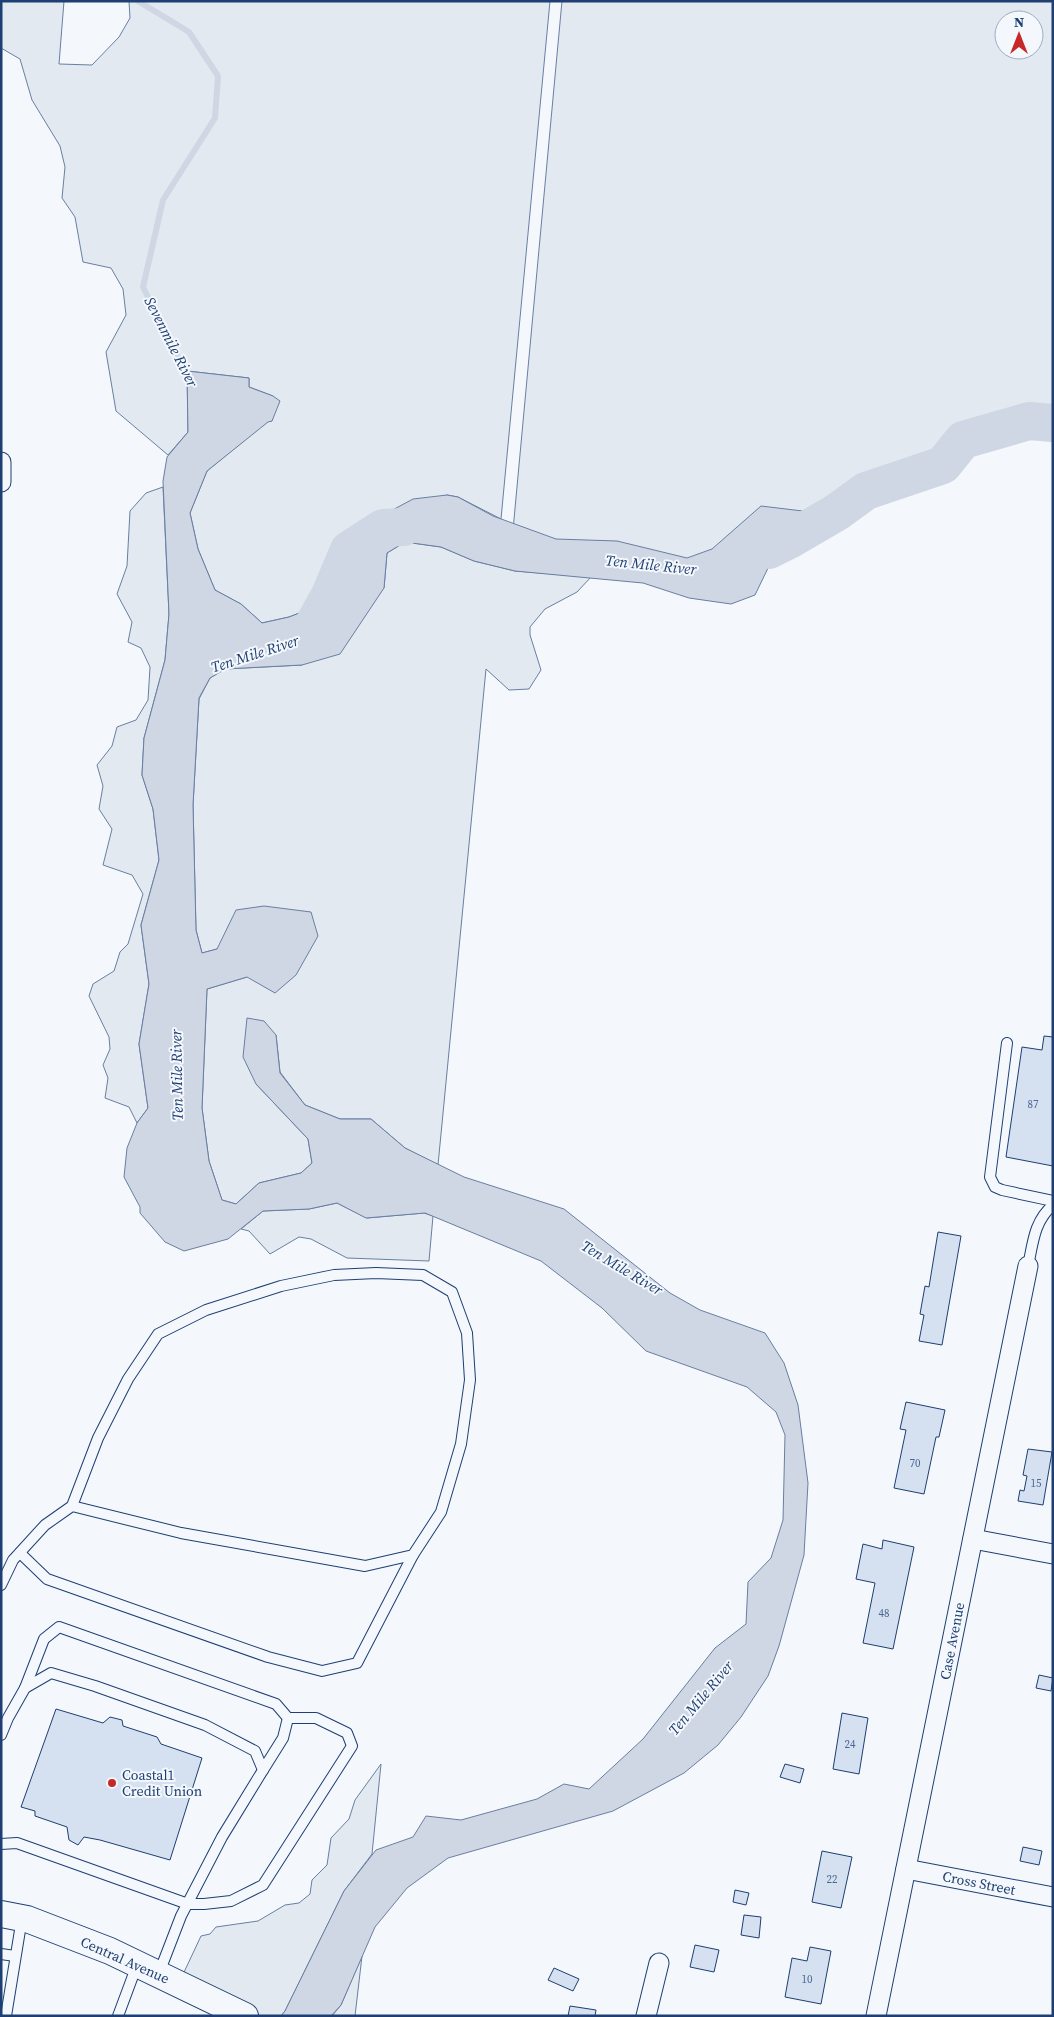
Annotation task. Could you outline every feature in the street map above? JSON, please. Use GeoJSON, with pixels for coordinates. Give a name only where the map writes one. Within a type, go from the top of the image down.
{"type":"FeatureCollection","features":[{"type":"Feature","properties":{"kind":"main road","name":"Central Avenue"},"geometry":{"type":"LineString","coordinates":[[12,1916],[110,1952],[244,2015]]}},
{"type":"Feature","properties":{"kind":"street"},"geometry":{"type":"LineString","coordinates":[[1,462],[1,482]]}},
{"type":"Feature","properties":{"kind":"street","name":"Case Avenue"},"geometry":{"type":"LineString","coordinates":[[876,2016],[1028,1266]]}},
{"type":"Feature","properties":{"kind":"street"},"geometry":{"type":"LineString","coordinates":[[973,1539],[1053,1554]]}},
{"type":"Feature","properties":{"kind":"street","name":"Cross Street"},"geometry":{"type":"LineString","coordinates":[[906,1869],[1053,1897]]}},
{"type":"Feature","properties":{"kind":"street"},"geometry":{"type":"LineString","coordinates":[[646,2016],[659,1963]]}},
{"type":"Feature","properties":{"kind":"lane"},"geometry":{"type":"LineString","coordinates":[[1007,1043],[990,1177],[995,1187],[1002,1190],[1053,1203]]}},
{"type":"Feature","properties":{"kind":"lane"},"geometry":{"type":"LineString","coordinates":[[1028,1266],[1036,1229],[1042,1214],[1053,1203]]}},
{"type":"Feature","properties":{"kind":"lane"},"geometry":{"type":"LineString","coordinates":[[1,1585],[13,1560],[45,1525],[72,1506],[98,1438],[128,1379],[158,1334],[206,1310],[281,1286],[334,1275],[376,1273],[423,1275],[452,1292],[467,1333],[470,1380],[461,1444],[441,1512],[413,1555],[357,1663],[322,1670],[268,1657],[47,1579],[20,1553]]}},
{"type":"Feature","properties":{"kind":"lane"},"geometry":{"type":"LineString","coordinates":[[72,1506],[182,1533],[365,1566],[413,1555]]}},
{"type":"Feature","properties":{"kind":"lane"},"geometry":{"type":"LineString","coordinates":[[1,1735],[25,1688],[44,1639],[59,1627],[276,1704],[288,1718],[316,1718],[346,1733],[352,1746],[263,1885],[231,1901],[188,1904],[17,1843],[1,1844]]}},
{"type":"Feature","properties":{"kind":"lane"},"geometry":{"type":"LineString","coordinates":[[25,1688],[51,1673],[95,1686],[205,1725],[256,1751],[263,1770]]}},
{"type":"Feature","properties":{"kind":"lane"},"geometry":{"type":"LineString","coordinates":[[118,2016],[188,1904],[222,1837],[283,1738],[288,1718]]}},
{"type":"Feature","properties":{"kind":"lane"},"geometry":{"type":"LineString","coordinates":[[6,2016],[15,1956],[12,1916]]}},
{"type":"Feature","properties":{"kind":"lane"},"geometry":{"type":"LineString","coordinates":[[1,1954],[15,1956]]}},
{"type":"Feature","properties":{"kind":"shaded area"},"geometry":{"type":"Polygon","coordinates":[[[1,1],[64,1],[59,64],[92,65],[119,37],[130,18],[129,1],[550,1],[501,519],[458,497],[447,495],[374,521],[334,583],[310,609],[289,617],[262,623],[241,604],[215,590],[198,549],[190,513],[207,471],[268,421],[272,421],[273,396],[249,387],[249,378],[187,371],[188,432],[168,455],[116,411],[106,352],[126,315],[123,289],[111,268],[83,262],[75,217],[62,198],[65,167],[60,146],[32,100],[20,59],[1,48],[1,1]]]}},
{"type":"Feature","properties":{"kind":"shaded area"},"geometry":{"type":"Polygon","coordinates":[[[562,1],[1053,1],[1053,423],[1029,421],[963,440],[943,465],[866,491],[837,512],[789,540],[738,565],[512,541],[562,1]]]}},
{"type":"Feature","properties":{"kind":"shaded area"},"geometry":{"type":"Polygon","coordinates":[[[163,487],[169,614],[165,660],[144,738],[142,775],[153,809],[159,860],[141,925],[149,984],[139,1044],[148,1108],[137,1123],[129,1107],[105,1098],[108,1078],[103,1065],[110,1049],[109,1037],[89,996],[93,984],[114,971],[120,952],[128,944],[143,894],[132,875],[103,865],[112,829],[99,809],[103,786],[97,765],[112,746],[117,727],[136,720],[148,700],[150,667],[141,648],[128,642],[132,622],[117,594],[127,566],[130,511],[146,493],[163,487]]]}},
{"type":"Feature","properties":{"kind":"shaded area"},"geometry":{"type":"Polygon","coordinates":[[[405,542],[441,547],[474,561],[515,571],[591,577],[577,592],[545,609],[530,627],[530,635],[541,670],[529,689],[509,690],[486,669],[438,1165],[405,1148],[371,1119],[340,1119],[305,1105],[280,1072],[276,1035],[256,1084],[308,1139],[312,1163],[301,1173],[259,1183],[236,1204],[222,1200],[209,1161],[202,1108],[207,989],[247,977],[217,949],[202,953],[196,930],[193,805],[199,699],[210,678],[225,669],[302,665],[384,588],[387,553],[405,542]]]}},
{"type":"Feature","properties":{"kind":"shaded area"},"geometry":{"type":"Polygon","coordinates":[[[337,1203],[367,1218],[424,1213],[433,1216],[429,1261],[347,1258],[311,1239],[299,1237],[270,1254],[249,1231],[241,1229],[263,1211],[309,1209],[337,1203]]]}},
{"type":"Feature","properties":{"kind":"shaded area"},"geometry":{"type":"Polygon","coordinates":[[[381,1764],[372,1854],[344,1891],[281,2016],[238,2016],[178,1985],[201,1936],[210,1934],[216,1927],[258,1921],[285,1905],[299,1903],[310,1894],[312,1880],[327,1865],[331,1838],[349,1819],[355,1800],[381,1764]]]}},
{"type":"Feature","properties":{"kind":"shaded area"},"geometry":{"type":"Polygon","coordinates":[[[362,1956],[355,2016],[332,2016],[341,2005],[362,1956]]]}},
{"type":"Feature","properties":{"kind":"water"},"geometry":{"type":"Polygon","coordinates":[[[187,371],[249,378],[249,387],[273,396],[280,401],[272,421],[268,422],[207,471],[190,513],[198,549],[215,590],[241,604],[262,623],[289,617],[310,609],[334,583],[374,520],[413,499],[447,495],[458,497],[493,516],[556,539],[617,541],[687,558],[712,549],[761,506],[811,512],[815,525],[806,550],[769,566],[755,595],[731,604],[689,598],[643,583],[515,571],[474,561],[441,547],[405,542],[387,553],[384,588],[340,654],[302,665],[225,669],[210,678],[199,698],[193,805],[196,930],[202,953],[217,949],[236,910],[264,906],[311,912],[318,936],[296,975],[275,993],[247,977],[207,989],[202,1108],[209,1161],[222,1200],[236,1204],[259,1183],[301,1173],[312,1163],[308,1139],[256,1084],[243,1057],[247,1018],[264,1021],[276,1035],[280,1073],[305,1105],[340,1119],[371,1119],[405,1148],[464,1177],[564,1209],[670,1293],[700,1310],[765,1333],[784,1363],[798,1405],[808,1483],[804,1555],[779,1646],[768,1676],[741,1717],[718,1745],[684,1773],[613,1811],[448,1858],[407,1888],[375,1927],[341,2005],[331,2016],[281,2016],[344,1891],[376,1850],[413,1837],[426,1816],[461,1820],[537,1799],[564,1784],[589,1789],[643,1739],[715,1648],[746,1624],[748,1582],[771,1558],[783,1520],[785,1435],[776,1412],[747,1387],[646,1351],[602,1308],[541,1261],[425,1213],[366,1218],[337,1203],[309,1209],[263,1211],[228,1239],[184,1251],[165,1242],[140,1213],[140,1207],[124,1177],[127,1148],[137,1123],[148,1108],[139,1044],[149,984],[141,925],[159,860],[153,809],[142,775],[144,738],[165,660],[169,614],[163,481],[167,457],[188,432],[187,371]]]}},
{"type":"Feature","properties":{"kind":"building"},"geometry":{"type":"Polygon","coordinates":[[[1044,1036],[1053,1037],[1053,1166],[1006,1157],[1022,1047],[1042,1050],[1044,1036]]]}},
{"type":"Feature","properties":{"kind":"building"},"geometry":{"type":"Polygon","coordinates":[[[938,1232],[961,1236],[942,1345],[919,1341],[924,1315],[920,1314],[925,1286],[929,1287],[938,1232]]]}},
{"type":"Feature","properties":{"kind":"building"},"geometry":{"type":"Polygon","coordinates":[[[906,1402],[945,1410],[939,1437],[936,1437],[924,1494],[894,1488],[906,1430],[900,1429],[906,1402]]]}},
{"type":"Feature","properties":{"kind":"building"},"geometry":{"type":"Polygon","coordinates":[[[1028,1449],[1052,1452],[1043,1505],[1018,1501],[1020,1490],[1024,1491],[1027,1476],[1023,1475],[1028,1449]]]}},
{"type":"Feature","properties":{"kind":"building"},"geometry":{"type":"Polygon","coordinates":[[[883,1540],[914,1547],[893,1649],[863,1643],[875,1583],[856,1579],[863,1544],[882,1549],[883,1540]]]}},
{"type":"Feature","properties":{"kind":"building"},"geometry":{"type":"Polygon","coordinates":[[[1039,1675],[1053,1678],[1051,1691],[1036,1688],[1039,1675]]]}},
{"type":"Feature","properties":{"kind":"building","name":"Coastal1 Credit Union"},"geometry":{"type":"Polygon","coordinates":[[[56,1709],[103,1723],[110,1717],[122,1720],[123,1726],[157,1737],[161,1744],[202,1758],[170,1860],[84,1837],[78,1845],[69,1840],[67,1827],[35,1816],[35,1811],[21,1807],[56,1709]]]}},
{"type":"Feature","properties":{"kind":"building"},"geometry":{"type":"Polygon","coordinates":[[[842,1713],[868,1718],[859,1774],[833,1769],[842,1713]]]}},
{"type":"Feature","properties":{"kind":"building"},"geometry":{"type":"Polygon","coordinates":[[[785,1764],[804,1769],[800,1783],[780,1777],[785,1764]]]}},
{"type":"Feature","properties":{"kind":"building"},"geometry":{"type":"Polygon","coordinates":[[[1023,1847],[1042,1851],[1039,1865],[1020,1861],[1023,1847]]]}},
{"type":"Feature","properties":{"kind":"building"},"geometry":{"type":"Polygon","coordinates":[[[822,1851],[852,1857],[841,1908],[812,1902],[822,1851]]]}},
{"type":"Feature","properties":{"kind":"building"},"geometry":{"type":"Polygon","coordinates":[[[735,1890],[749,1893],[746,1905],[733,1902],[735,1890]]]}},
{"type":"Feature","properties":{"kind":"building"},"geometry":{"type":"Polygon","coordinates":[[[744,1915],[761,1917],[759,1938],[741,1935],[744,1915]]]}},
{"type":"Feature","properties":{"kind":"building"},"geometry":{"type":"Polygon","coordinates":[[[695,1945],[719,1950],[714,1972],[690,1967],[695,1945]]]}},
{"type":"Feature","properties":{"kind":"building"},"geometry":{"type":"Polygon","coordinates":[[[810,1947],[831,1951],[821,2004],[785,1997],[792,1958],[807,1961],[810,1947]]]}},
{"type":"Feature","properties":{"kind":"building"},"geometry":{"type":"Polygon","coordinates":[[[554,1968],[579,1979],[573,1991],[548,1980],[554,1968]]]}},
{"type":"Feature","properties":{"kind":"building"},"geometry":{"type":"Polygon","coordinates":[[[570,2006],[596,2010],[595,2016],[568,2016],[570,2006]]]}},
{"type":"Feature","properties":{"kind":"waterway","name":"Sevenmile River"},"geometry":{"type":"LineString","coordinates":[[138,1],[189,32],[218,76],[215,118],[163,200],[143,287],[191,383]]}},
{"type":"Feature","properties":{"kind":"waterway","name":"Ten Mile River"},"geometry":{"type":"LineString","coordinates":[[769,550],[837,512],[866,491],[943,465],[963,440],[1029,421],[1053,423]]}},
{"type":"Feature","properties":{"kind":"waterway","name":"Ten Mile River"},"geometry":{"type":"LineString","coordinates":[[315,622],[330,595],[349,550],[383,528],[404,527]]}},
{"type":"Feature","properties":{"kind":"place","name":"Coastal1 Credit Union"},"geometry":{"type":"Point","coordinates":[112,1783]}}]}
